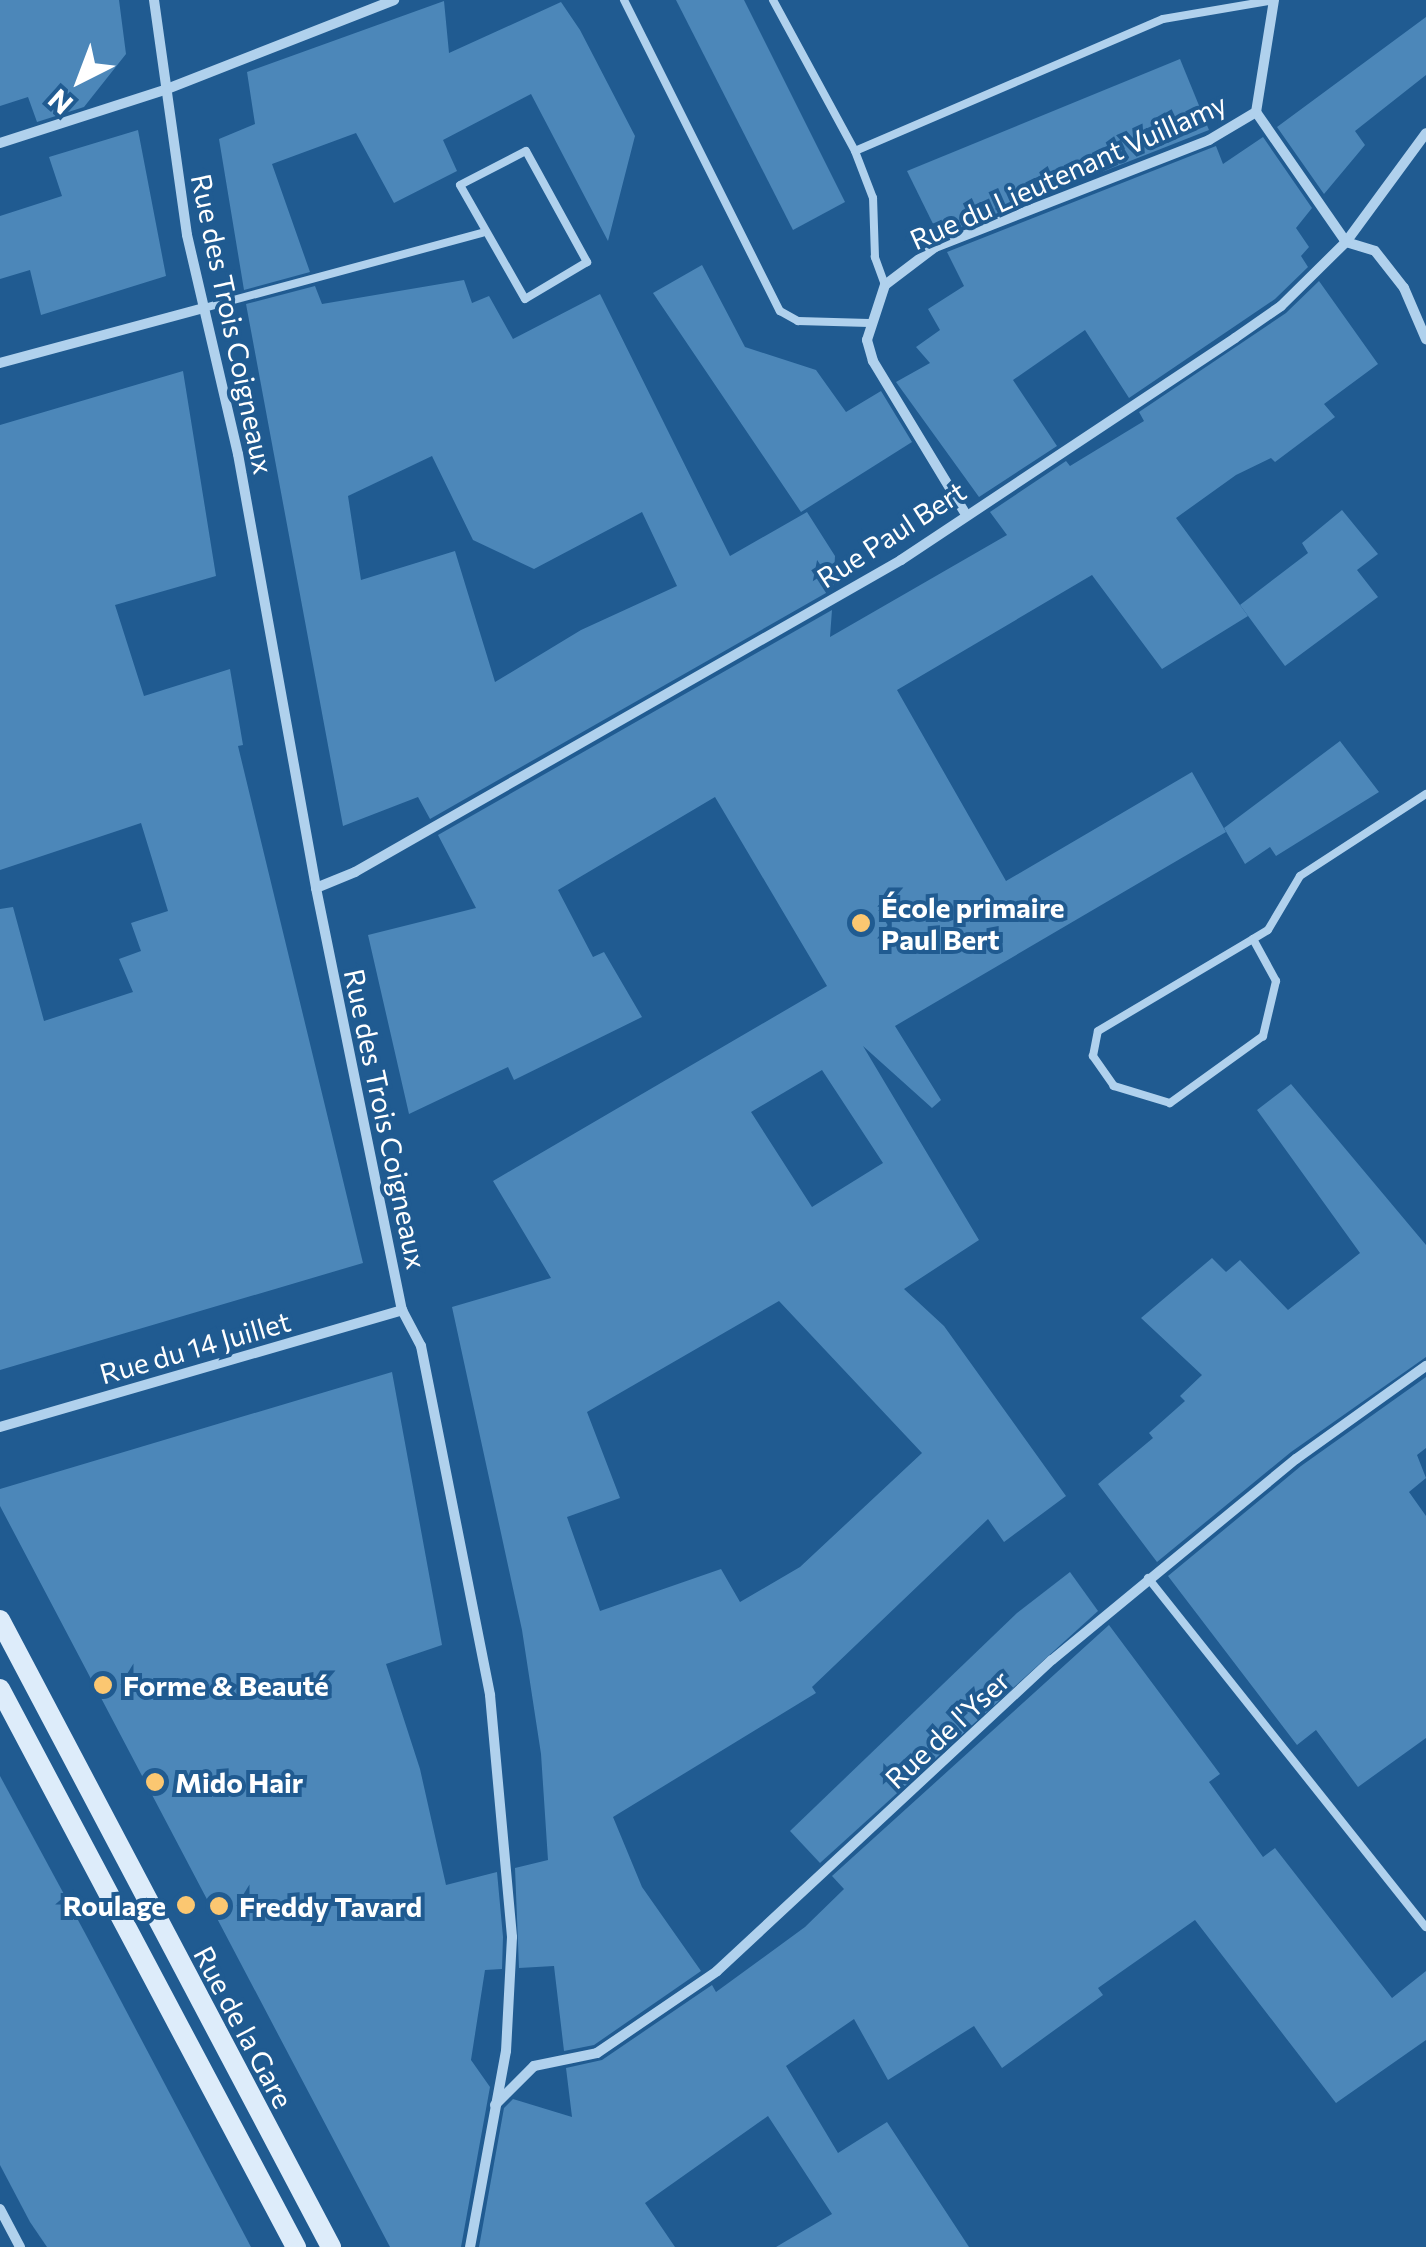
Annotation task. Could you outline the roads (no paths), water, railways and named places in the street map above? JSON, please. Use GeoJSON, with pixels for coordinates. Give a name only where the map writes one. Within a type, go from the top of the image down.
{"type":"FeatureCollection","features":[{"type":"Feature","properties":{"kind":"main road","name":"Rue de la Gare"},"geometry":{"type":"LineString","coordinates":[[0,1620],[331,2247]]}},
{"type":"Feature","properties":{"kind":"main road","name":"Rue de la Gare"},"geometry":{"type":"LineString","coordinates":[[0,1689],[296,2247]]}},
{"type":"Feature","properties":{"kind":"street","name":"Rue des Trois Coigneaux"},"geometry":{"type":"LineString","coordinates":[[154,0],[204,308],[238,454],[316,888],[402,1310],[421,1346],[490,1695],[512,1937],[506,2051],[470,2247]]}},
{"type":"Feature","properties":{"kind":"street"},"geometry":{"type":"LineString","coordinates":[[0,143],[166,89],[394,0]]}},
{"type":"Feature","properties":{"kind":"street"},"geometry":{"type":"LineString","coordinates":[[1274,0],[1256,112],[1346,242],[1374,252],[1404,288],[1426,339]]}},
{"type":"Feature","properties":{"kind":"street","name":"Rue du Lieutenant Vuillamy"},"geometry":{"type":"LineString","coordinates":[[884,285],[934,248],[1210,140],[1256,112]]}},
{"type":"Feature","properties":{"kind":"street","name":"Rue Paul Bert"},"geometry":{"type":"LineString","coordinates":[[316,888],[694,682],[901,560],[964,513],[1281,306],[1346,242],[1426,133]]}},
{"type":"Feature","properties":{"kind":"street"},"geometry":{"type":"LineString","coordinates":[[884,285],[869,322],[873,361],[964,513]]}},
{"type":"Feature","properties":{"kind":"street"},"geometry":{"type":"LineString","coordinates":[[0,363],[204,308]]}},
{"type":"Feature","properties":{"kind":"street","name":"Rue du 14 Juillet"},"geometry":{"type":"LineString","coordinates":[[0,1427],[402,1310]]}},
{"type":"Feature","properties":{"kind":"street","name":"Rue de l'Yser"},"geometry":{"type":"LineString","coordinates":[[494,2106],[534,2066],[597,2053],[717,1971],[1148,1578],[1296,1459],[1426,1366]]}},
{"type":"Feature","properties":{"kind":"street"},"geometry":{"type":"LineString","coordinates":[[0,2209],[20,2247]]}},
{"type":"Feature","properties":{"kind":"lane"},"geometry":{"type":"LineString","coordinates":[[624,0],[780,311],[798,321],[869,322]]}},
{"type":"Feature","properties":{"kind":"lane"},"geometry":{"type":"LineString","coordinates":[[774,0],[856,151],[873,198],[875,257],[884,285]]}},
{"type":"Feature","properties":{"kind":"lane"},"geometry":{"type":"LineString","coordinates":[[856,151],[1163,19],[1274,0]]}},
{"type":"Feature","properties":{"kind":"lane"},"geometry":{"type":"LineString","coordinates":[[526,150],[587,262],[525,299],[482,233],[460,186],[526,150]]}},
{"type":"Feature","properties":{"kind":"lane"},"geometry":{"type":"LineString","coordinates":[[204,308],[482,233]]}},
{"type":"Feature","properties":{"kind":"lane"},"geometry":{"type":"LineString","coordinates":[[1254,938],[1276,981],[1263,1036],[1170,1103],[1114,1086],[1093,1056],[1098,1031],[1254,938],[1268,930],[1300,876],[1426,794]]}},
{"type":"Feature","properties":{"kind":"lane"},"geometry":{"type":"LineString","coordinates":[[1148,1578],[1426,1926]]}},
{"type":"Feature","properties":{"kind":"place","name":"École primaire Paul Bert"},"geometry":{"type":"Point","coordinates":[861,923]}},
{"type":"Feature","properties":{"kind":"place","name":"Forme & Beauté"},"geometry":{"type":"Point","coordinates":[103,1685]}},
{"type":"Feature","properties":{"kind":"place","name":"Mido Hair"},"geometry":{"type":"Point","coordinates":[155,1782]}},
{"type":"Feature","properties":{"kind":"place","name":"Roulage"},"geometry":{"type":"Point","coordinates":[186,1905]}},
{"type":"Feature","properties":{"kind":"place","name":"Freddy Tavard"},"geometry":{"type":"Point","coordinates":[219,1906]}}]}
